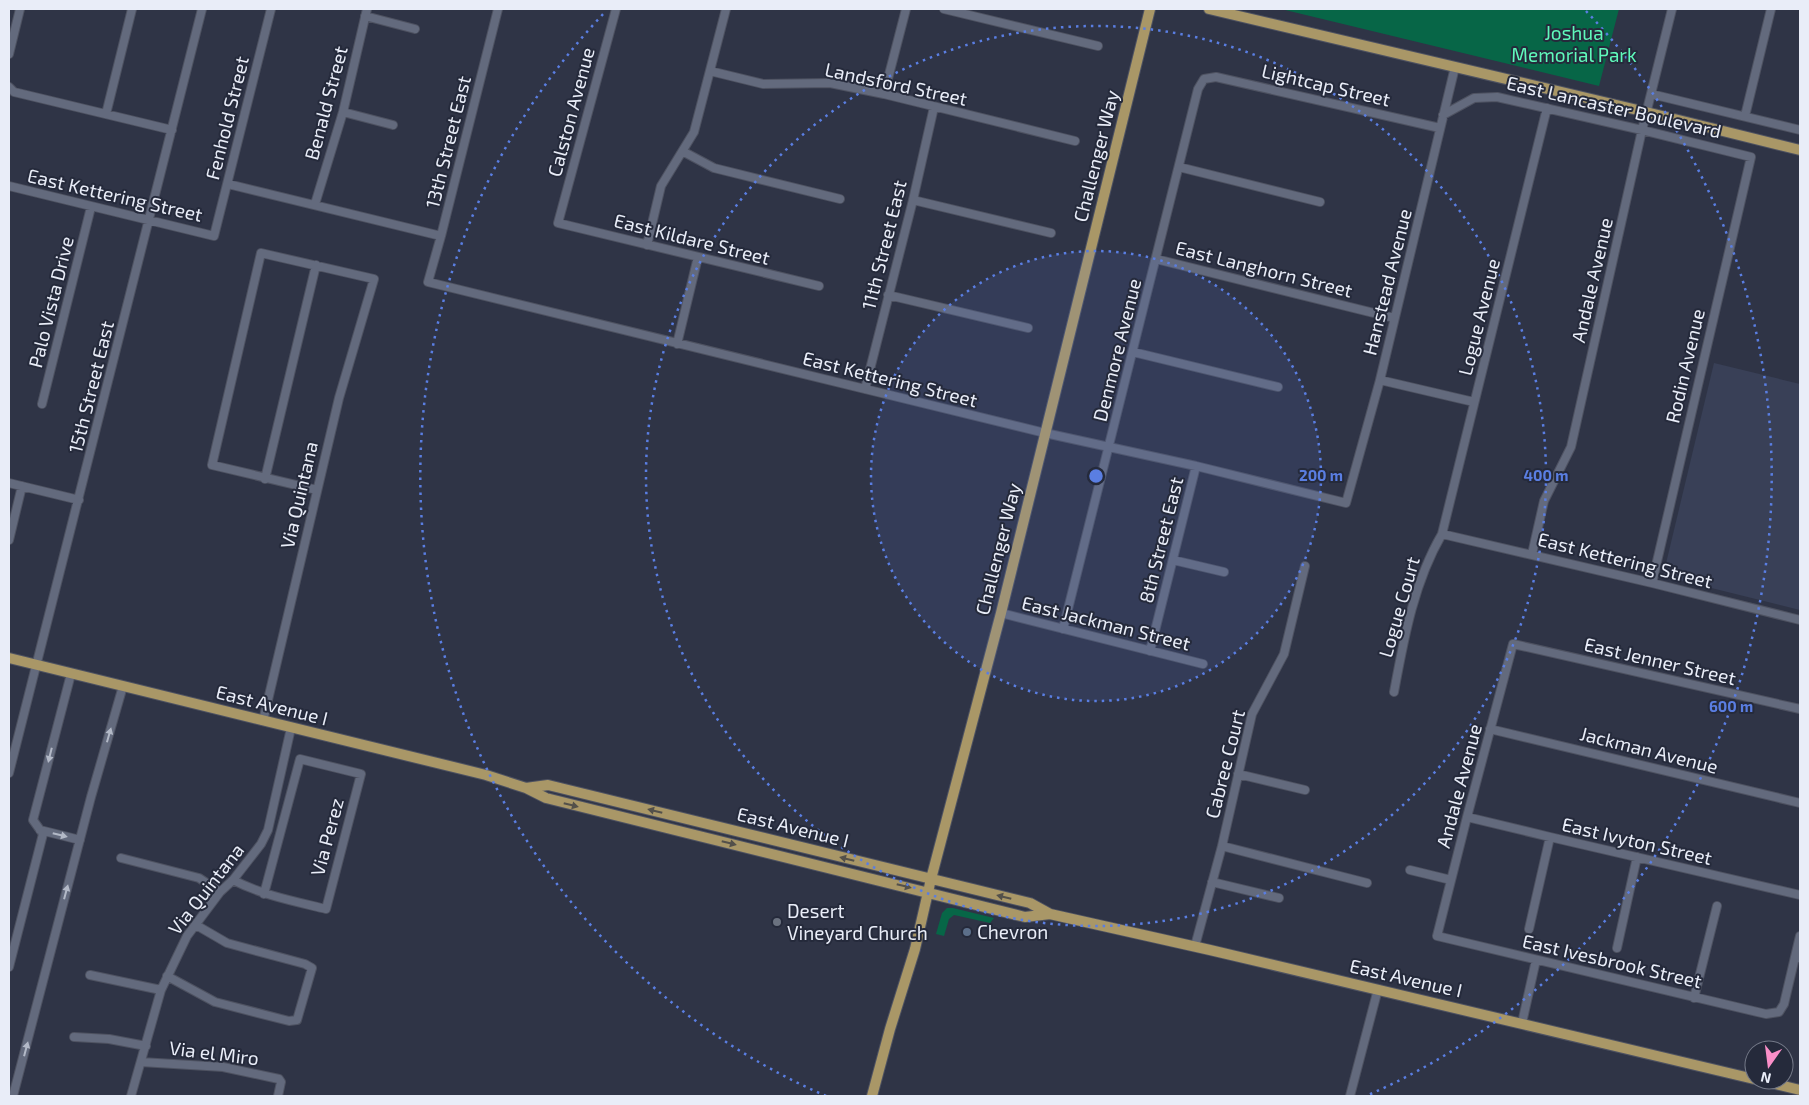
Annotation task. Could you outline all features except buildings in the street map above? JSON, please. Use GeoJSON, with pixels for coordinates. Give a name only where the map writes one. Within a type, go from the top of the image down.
{"type":"FeatureCollection","features":[{"type":"Feature","properties":{"kind":"main road","name":"Challenger Way"},"geometry":{"type":"LineString","coordinates":[[872,1096],[890,1029],[915,949],[931,879],[1001,613],[1150,9]]}},
{"type":"Feature","properties":{"kind":"main road","name":"East Lancaster Boulevard"},"geometry":{"type":"LineString","coordinates":[[1209,9],[1800,150]]}},
{"type":"Feature","properties":{"kind":"main road","name":"East Avenue I"},"geometry":{"type":"LineString","coordinates":[[9,658],[486,776],[526,788],[546,798],[1025,917],[1050,914]]}},
{"type":"Feature","properties":{"kind":"main road","name":"East Avenue I"},"geometry":{"type":"LineString","coordinates":[[526,788],[548,785],[1030,903],[1050,914],[1195,946],[1744,1077]]}},
{"type":"Feature","properties":{"kind":"main road"},"geometry":{"type":"LineString","coordinates":[[683,832],[686,819]]}},
{"type":"Feature","properties":{"kind":"street"},"geometry":{"type":"LineString","coordinates":[[9,54],[20,9]]}},
{"type":"Feature","properties":{"kind":"street"},"geometry":{"type":"LineString","coordinates":[[106,114],[132,9]]}},
{"type":"Feature","properties":{"kind":"street","name":"15th Street East"},"geometry":{"type":"LineString","coordinates":[[9,773],[202,9]]}},
{"type":"Feature","properties":{"kind":"street","name":"Fenhold Street"},"geometry":{"type":"LineString","coordinates":[[214,236],[271,9]]}},
{"type":"Feature","properties":{"kind":"street","name":"13th Street East"},"geometry":{"type":"LineString","coordinates":[[428,282],[498,9]]}},
{"type":"Feature","properties":{"kind":"street","name":"Calston Avenue"},"geometry":{"type":"LineString","coordinates":[[558,223],[616,9]]}},
{"type":"Feature","properties":{"kind":"street"},"geometry":{"type":"LineString","coordinates":[[648,245],[661,186],[684,152],[694,132],[726,9]]}},
{"type":"Feature","properties":{"kind":"street"},"geometry":{"type":"LineString","coordinates":[[884,94],[906,9]]}},
{"type":"Feature","properties":{"kind":"street"},"geometry":{"type":"LineString","coordinates":[[944,9],[1098,46]]}},
{"type":"Feature","properties":{"kind":"street","name":"Andale Avenue"},"geometry":{"type":"LineString","coordinates":[[1532,554],[1544,500],[1571,447],[1646,112],[1672,9]]}},
{"type":"Feature","properties":{"kind":"street"},"geometry":{"type":"LineString","coordinates":[[1745,116],[1771,9]]}},
{"type":"Feature","properties":{"kind":"street"},"geometry":{"type":"LineString","coordinates":[[366,12],[415,29]]}},
{"type":"Feature","properties":{"kind":"street","name":"Benald Street"},"geometry":{"type":"LineString","coordinates":[[315,204],[343,112],[366,12]]}},
{"type":"Feature","properties":{"kind":"street","name":"Hanstead Avenue"},"geometry":{"type":"LineString","coordinates":[[1346,504],[1380,380],[1456,67]]}},
{"type":"Feature","properties":{"kind":"street","name":"Landsford Street"},"geometry":{"type":"LineString","coordinates":[[710,71],[763,84],[830,83],[884,94],[1075,141]]}},
{"type":"Feature","properties":{"kind":"street","name":"Lightcap Street"},"geometry":{"type":"LineString","coordinates":[[1204,79],[1216,76],[1440,128]]}},
{"type":"Feature","properties":{"kind":"street","name":"Denmore Avenue"},"geometry":{"type":"LineString","coordinates":[[1063,629],[1110,448],[1178,167],[1198,90],[1204,79]]}},
{"type":"Feature","properties":{"kind":"street"},"geometry":{"type":"LineString","coordinates":[[9,87],[14,92],[172,130]]}},
{"type":"Feature","properties":{"kind":"street","name":"East Lancaster Boulevard"},"geometry":{"type":"LineString","coordinates":[[1651,94],[1800,130]]}},
{"type":"Feature","properties":{"kind":"street","name":"East Lancaster Boulevard"},"geometry":{"type":"LineString","coordinates":[[1443,115],[1474,98],[1497,97],[1750,157]]}},
{"type":"Feature","properties":{"kind":"street","name":"11th Street East"},"geometry":{"type":"LineString","coordinates":[[865,390],[913,200],[934,107]]}},
{"type":"Feature","properties":{"kind":"street","name":"Logue Avenue"},"geometry":{"type":"LineString","coordinates":[[1442,534],[1547,108]]}},
{"type":"Feature","properties":{"kind":"street"},"geometry":{"type":"LineString","coordinates":[[343,112],[393,124]]}},
{"type":"Feature","properties":{"kind":"street"},"geometry":{"type":"LineString","coordinates":[[684,152],[714,168],[840,198]]}},
{"type":"Feature","properties":{"kind":"street","name":"Rodin Avenue"},"geometry":{"type":"LineString","coordinates":[[1652,582],[1750,157]]}},
{"type":"Feature","properties":{"kind":"street"},"geometry":{"type":"LineString","coordinates":[[1178,167],[1320,202]]}},
{"type":"Feature","properties":{"kind":"street"},"geometry":{"type":"LineString","coordinates":[[228,184],[441,236]]}},
{"type":"Feature","properties":{"kind":"street","name":"East Kettering Street"},"geometry":{"type":"LineString","coordinates":[[9,186],[214,236]]}},
{"type":"Feature","properties":{"kind":"street"},"geometry":{"type":"LineString","coordinates":[[913,200],[1051,233]]}},
{"type":"Feature","properties":{"kind":"street","name":"Palo Vista Drive"},"geometry":{"type":"LineString","coordinates":[[42,404],[91,207]]}},
{"type":"Feature","properties":{"kind":"street","name":"East Kildare Street"},"geometry":{"type":"LineString","coordinates":[[558,223],[819,286]]}},
{"type":"Feature","properties":{"kind":"street"},"geometry":{"type":"LineString","coordinates":[[265,479],[316,265],[261,253],[212,465],[265,479],[317,490]]}},
{"type":"Feature","properties":{"kind":"street"},"geometry":{"type":"LineString","coordinates":[[677,344],[698,257]]}},
{"type":"Feature","properties":{"kind":"street","name":"East Langhorn Street"},"geometry":{"type":"LineString","coordinates":[[1156,259],[1394,318]]}},
{"type":"Feature","properties":{"kind":"street","name":"Via Quintana"},"geometry":{"type":"LineString","coordinates":[[263,720],[339,398],[374,280],[316,265]]}},
{"type":"Feature","properties":{"kind":"street","name":"East Kettering Street"},"geometry":{"type":"LineString","coordinates":[[428,282],[865,390],[1110,448],[1196,466],[1346,504]]}},
{"type":"Feature","properties":{"kind":"street"},"geometry":{"type":"LineString","coordinates":[[888,295],[1028,328]]}},
{"type":"Feature","properties":{"kind":"street"},"geometry":{"type":"LineString","coordinates":[[1133,352],[1278,387]]}},
{"type":"Feature","properties":{"kind":"street"},"geometry":{"type":"LineString","coordinates":[[1380,380],[1474,402]]}},
{"type":"Feature","properties":{"kind":"street","name":"8th Street East"},"geometry":{"type":"LineString","coordinates":[[1150,651],[1196,466]]}},
{"type":"Feature","properties":{"kind":"street"},"geometry":{"type":"LineString","coordinates":[[9,482],[79,500]]}},
{"type":"Feature","properties":{"kind":"street"},"geometry":{"type":"LineString","coordinates":[[9,540],[22,486]]}},
{"type":"Feature","properties":{"kind":"street","name":"East Kettering Street"},"geometry":{"type":"LineString","coordinates":[[1442,534],[1652,582],[1800,620]]}},
{"type":"Feature","properties":{"kind":"street","name":"Logue Court"},"geometry":{"type":"LineString","coordinates":[[1394,692],[1402,650],[1419,582],[1430,554],[1442,534]]}},
{"type":"Feature","properties":{"kind":"street"},"geometry":{"type":"LineString","coordinates":[[1173,560],[1224,572]]}},
{"type":"Feature","properties":{"kind":"street","name":"Cabree Court"},"geometry":{"type":"LineString","coordinates":[[1195,946],[1222,846],[1252,714],[1284,654],[1305,566]]}},
{"type":"Feature","properties":{"kind":"street","name":"East Jackman Street"},"geometry":{"type":"LineString","coordinates":[[1001,613],[1203,664]]}},
{"type":"Feature","properties":{"kind":"street","name":"Andale Avenue"},"geometry":{"type":"LineString","coordinates":[[1437,936],[1450,880],[1513,644]]}},
{"type":"Feature","properties":{"kind":"street","name":"East Jenner Street"},"geometry":{"type":"LineString","coordinates":[[1513,644],[1800,710]]}},
{"type":"Feature","properties":{"kind":"street"},"geometry":{"type":"LineString","coordinates":[[9,966],[43,834],[33,820],[71,674]]}},
{"type":"Feature","properties":{"kind":"street"},"geometry":{"type":"LineString","coordinates":[[13,1096],[80,840],[123,686]]}},
{"type":"Feature","properties":{"kind":"street","name":"Via Quintana"},"geometry":{"type":"LineString","coordinates":[[131,1096],[161,990],[187,936],[220,892],[233,880],[261,844],[268,830],[291,728]]}},
{"type":"Feature","properties":{"kind":"street","name":"Jackman Avenue"},"geometry":{"type":"LineString","coordinates":[[1490,729],[1800,803]]}},
{"type":"Feature","properties":{"kind":"street","name":"Via Perez"},"geometry":{"type":"LineString","coordinates":[[300,759],[361,774],[326,909],[264,894],[300,759]]}},
{"type":"Feature","properties":{"kind":"street"},"geometry":{"type":"LineString","coordinates":[[1238,774],[1305,790]]}},
{"type":"Feature","properties":{"kind":"street","name":"East Ivyton Street"},"geometry":{"type":"LineString","coordinates":[[1467,817],[1550,838],[1800,895]]}},
{"type":"Feature","properties":{"kind":"street"},"geometry":{"type":"LineString","coordinates":[[40,830],[80,840]]}},
{"type":"Feature","properties":{"kind":"street"},"geometry":{"type":"LineString","coordinates":[[1529,929],[1550,838]]}},
{"type":"Feature","properties":{"kind":"street"},"geometry":{"type":"LineString","coordinates":[[1222,846],[1367,882]]}},
{"type":"Feature","properties":{"kind":"street"},"geometry":{"type":"LineString","coordinates":[[1617,948],[1637,857]]}},
{"type":"Feature","properties":{"kind":"street"},"geometry":{"type":"LineString","coordinates":[[121,858],[198,878],[220,892]]}},
{"type":"Feature","properties":{"kind":"street"},"geometry":{"type":"LineString","coordinates":[[1410,870],[1450,880]]}},
{"type":"Feature","properties":{"kind":"street"},"geometry":{"type":"LineString","coordinates":[[233,880],[264,894]]}},
{"type":"Feature","properties":{"kind":"street"},"geometry":{"type":"LineString","coordinates":[[1212,882],[1280,898]]}},
{"type":"Feature","properties":{"kind":"street"},"geometry":{"type":"LineString","coordinates":[[1694,998],[1717,906]]}},
{"type":"Feature","properties":{"kind":"street"},"geometry":{"type":"LineString","coordinates":[[167,976],[215,1002],[289,1021],[297,1020],[312,968],[305,964],[226,943],[196,925]]}},
{"type":"Feature","properties":{"kind":"street","name":"East Ivesbrook Street"},"geometry":{"type":"LineString","coordinates":[[1437,936],[1766,1014],[1779,1012],[1784,1004],[1798,958]]}},
{"type":"Feature","properties":{"kind":"street"},"geometry":{"type":"LineString","coordinates":[[1798,958],[1800,936]]}},
{"type":"Feature","properties":{"kind":"street"},"geometry":{"type":"LineString","coordinates":[[1522,1023],[1536,960]]}},
{"type":"Feature","properties":{"kind":"street"},"geometry":{"type":"LineString","coordinates":[[90,975],[161,990]]}},
{"type":"Feature","properties":{"kind":"street"},"geometry":{"type":"LineString","coordinates":[[1350,1096],[1378,989]]}},
{"type":"Feature","properties":{"kind":"street","name":"Via el Miro"},"geometry":{"type":"LineString","coordinates":[[74,1037],[109,1039],[146,1046]]}},
{"type":"Feature","properties":{"kind":"street","name":"Via el Miro"},"geometry":{"type":"LineString","coordinates":[[141,1062],[223,1067],[279,1079],[281,1082],[278,1096]]}},
{"type":"Feature","properties":{"kind":"shaded area"},"geometry":{"type":"Polygon","coordinates":[[[1714,363],[1800,384],[1800,610],[1663,576],[1714,363]]]}},
{"type":"Feature","properties":{"kind":"green space","name":"Joshua Memorial Park"},"geometry":{"type":"Polygon","coordinates":[[[1281,9],[1619,9],[1599,86],[1281,9]]]}},
{"type":"Feature","properties":{"kind":"green space"},"geometry":{"type":"Polygon","coordinates":[[[947,908],[994,918],[990,923],[954,915],[949,919],[944,936],[936,934],[942,913],[947,908]]]}},
{"type":"Feature","properties":{"kind":"place","name":"Desert Vineyard Church"},"geometry":{"type":"Point","coordinates":[777,922]}},
{"type":"Feature","properties":{"kind":"place","name":"Chevron"},"geometry":{"type":"Point","coordinates":[967,932]}}]}
